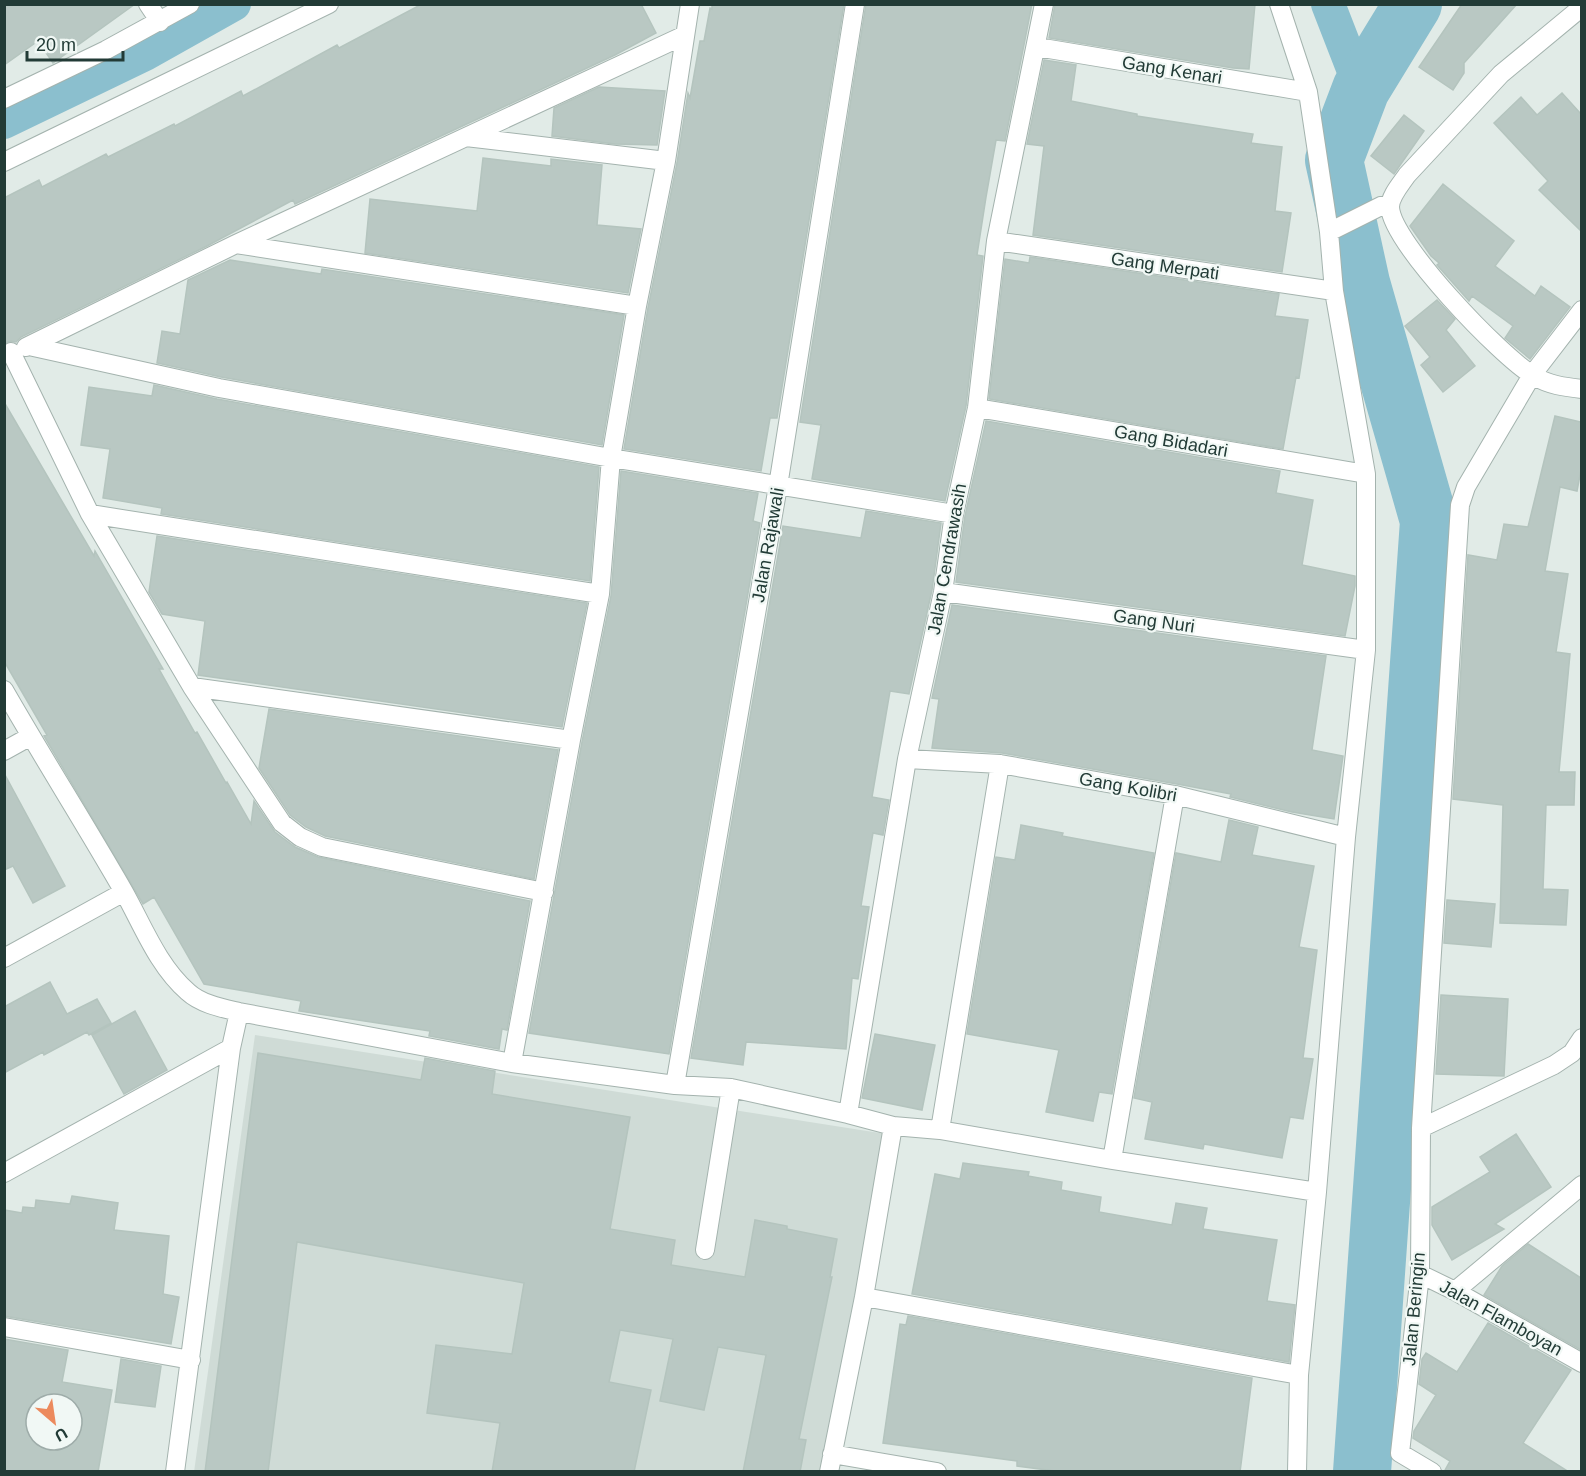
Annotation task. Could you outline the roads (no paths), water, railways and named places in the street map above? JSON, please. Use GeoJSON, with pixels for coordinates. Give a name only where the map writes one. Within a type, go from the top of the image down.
{"type":"FeatureCollection","features":[{"type":"Feature","properties":{"kind":"street"},"geometry":{"type":"LineString","coordinates":[[148,4],[160,22]]}},
{"type":"Feature","properties":{"kind":"street"},"geometry":{"type":"LineString","coordinates":[[4,99],[160,22],[190,4]]}},
{"type":"Feature","properties":{"kind":"street"},"geometry":{"type":"LineString","coordinates":[[4,162],[329,4]]}},
{"type":"Feature","properties":{"kind":"street"},"geometry":{"type":"LineString","coordinates":[[512,1063],[600,594],[611,458],[637,306],[666,161],[690,4]]}},
{"type":"Feature","properties":{"kind":"street","name":"Jalan Rajawali"},"geometry":{"type":"LineString","coordinates":[[675,1085],[778,486],[855,4]]}},
{"type":"Feature","properties":{"kind":"street","name":"Jalan Cendrawasih"},"geometry":{"type":"LineString","coordinates":[[848,1114],[907,759],[943,592],[954,514],[976,408],[996,241],[1044,4]]}},
{"type":"Feature","properties":{"kind":"street"},"geometry":{"type":"LineString","coordinates":[[1279,4],[1308,92],[1334,229],[1334,291],[1366,474],[1366,650],[1346,837],[1317,1192],[1299,1375],[1297,1472]]}},
{"type":"Feature","properties":{"kind":"street"},"geometry":{"type":"LineString","coordinates":[[1334,229],[1386,205],[1407,175],[1501,74],[1581,7]]}},
{"type":"Feature","properties":{"kind":"street"},"geometry":{"type":"LineString","coordinates":[[544,892],[322,847],[300,837],[282,823],[192,687],[90,514],[8,354],[29,346],[236,244],[685,35]]}},
{"type":"Feature","properties":{"kind":"street","name":"Gang Kenari"},"geometry":{"type":"LineString","coordinates":[[1036,47],[1308,92]]}},
{"type":"Feature","properties":{"kind":"street"},"geometry":{"type":"LineString","coordinates":[[464,137],[666,161]]}},
{"type":"Feature","properties":{"kind":"street"},"geometry":{"type":"LineString","coordinates":[[1386,205],[1398,228],[1427,269],[1511,360],[1552,386],[1581,389]]}},
{"type":"Feature","properties":{"kind":"street","name":"Gang Merpati"},"geometry":{"type":"LineString","coordinates":[[996,241],[1334,291]]}},
{"type":"Feature","properties":{"kind":"street"},"geometry":{"type":"LineString","coordinates":[[236,244],[637,306]]}},
{"type":"Feature","properties":{"kind":"street","name":"Jalan Beringin"},"geometry":{"type":"LineString","coordinates":[[1432,1472],[1400,1462],[1420,1274],[1421,1128],[1460,505],[1471,478],[1532,375],[1581,310]]}},
{"type":"Feature","properties":{"kind":"street"},"geometry":{"type":"LineString","coordinates":[[29,346],[219,388],[611,458],[954,514]]}},
{"type":"Feature","properties":{"kind":"street","name":"Gang Bidadari"},"geometry":{"type":"LineString","coordinates":[[976,408],[1366,474]]}},
{"type":"Feature","properties":{"kind":"street"},"geometry":{"type":"LineString","coordinates":[[90,514],[600,594]]}},
{"type":"Feature","properties":{"kind":"street","name":"Gang Nuri"},"geometry":{"type":"LineString","coordinates":[[943,592],[1366,650]]}},
{"type":"Feature","properties":{"kind":"street"},"geometry":{"type":"LineString","coordinates":[[192,687],[571,740]]}},
{"type":"Feature","properties":{"kind":"street"},"geometry":{"type":"LineString","coordinates":[[4,690],[164,964],[175,980],[190,994],[209,1004],[239,1012],[512,1063],[675,1085],[731,1088],[893,1126],[940,1130],[1317,1192]]}},
{"type":"Feature","properties":{"kind":"street"},"geometry":{"type":"LineString","coordinates":[[4,751],[31,736]]}},
{"type":"Feature","properties":{"kind":"street","name":"Gang Kolibri"},"geometry":{"type":"LineString","coordinates":[[907,759],[1000,764],[1175,795],[1346,837]]}},
{"type":"Feature","properties":{"kind":"street"},"geometry":{"type":"LineString","coordinates":[[940,1130],[1000,764]]}},
{"type":"Feature","properties":{"kind":"street"},"geometry":{"type":"LineString","coordinates":[[1112,1160],[1175,795]]}},
{"type":"Feature","properties":{"kind":"street"},"geometry":{"type":"LineString","coordinates":[[4,958],[124,892]]}},
{"type":"Feature","properties":{"kind":"street"},"geometry":{"type":"LineString","coordinates":[[175,1472],[231,1048],[239,1012]]}},
{"type":"Feature","properties":{"kind":"street"},"geometry":{"type":"LineString","coordinates":[[1421,1128],[1554,1065],[1572,1053],[1581,1038]]}},
{"type":"Feature","properties":{"kind":"street"},"geometry":{"type":"LineString","coordinates":[[4,1173],[231,1048]]}},
{"type":"Feature","properties":{"kind":"street"},"geometry":{"type":"LineString","coordinates":[[705,1250],[731,1088]]}},
{"type":"Feature","properties":{"kind":"street"},"geometry":{"type":"LineString","coordinates":[[893,1126],[864,1297],[831,1463],[937,1472]]}},
{"type":"Feature","properties":{"kind":"street"},"geometry":{"type":"LineString","coordinates":[[1455,1291],[1581,1185]]}},
{"type":"Feature","properties":{"kind":"street","name":"Jalan Flamboyan"},"geometry":{"type":"LineString","coordinates":[[1420,1274],[1455,1291],[1581,1363]]}},
{"type":"Feature","properties":{"kind":"street"},"geometry":{"type":"LineString","coordinates":[[864,1297],[1299,1375]]}},
{"type":"Feature","properties":{"kind":"street"},"geometry":{"type":"LineString","coordinates":[[4,1327],[191,1360]]}},
{"type":"Feature","properties":{"kind":"waterway"},"geometry":{"type":"LineString","coordinates":[[4,122],[145,54],[234,4]]}},
{"type":"Feature","properties":{"kind":"waterway"},"geometry":{"type":"LineString","coordinates":[[1328,4],[1361,89]]}},
{"type":"Feature","properties":{"kind":"waterway"},"geometry":{"type":"LineString","coordinates":[[1362,1472],[1429,521],[1361,283],[1334,160],[1361,89],[1413,4]]}}]}
